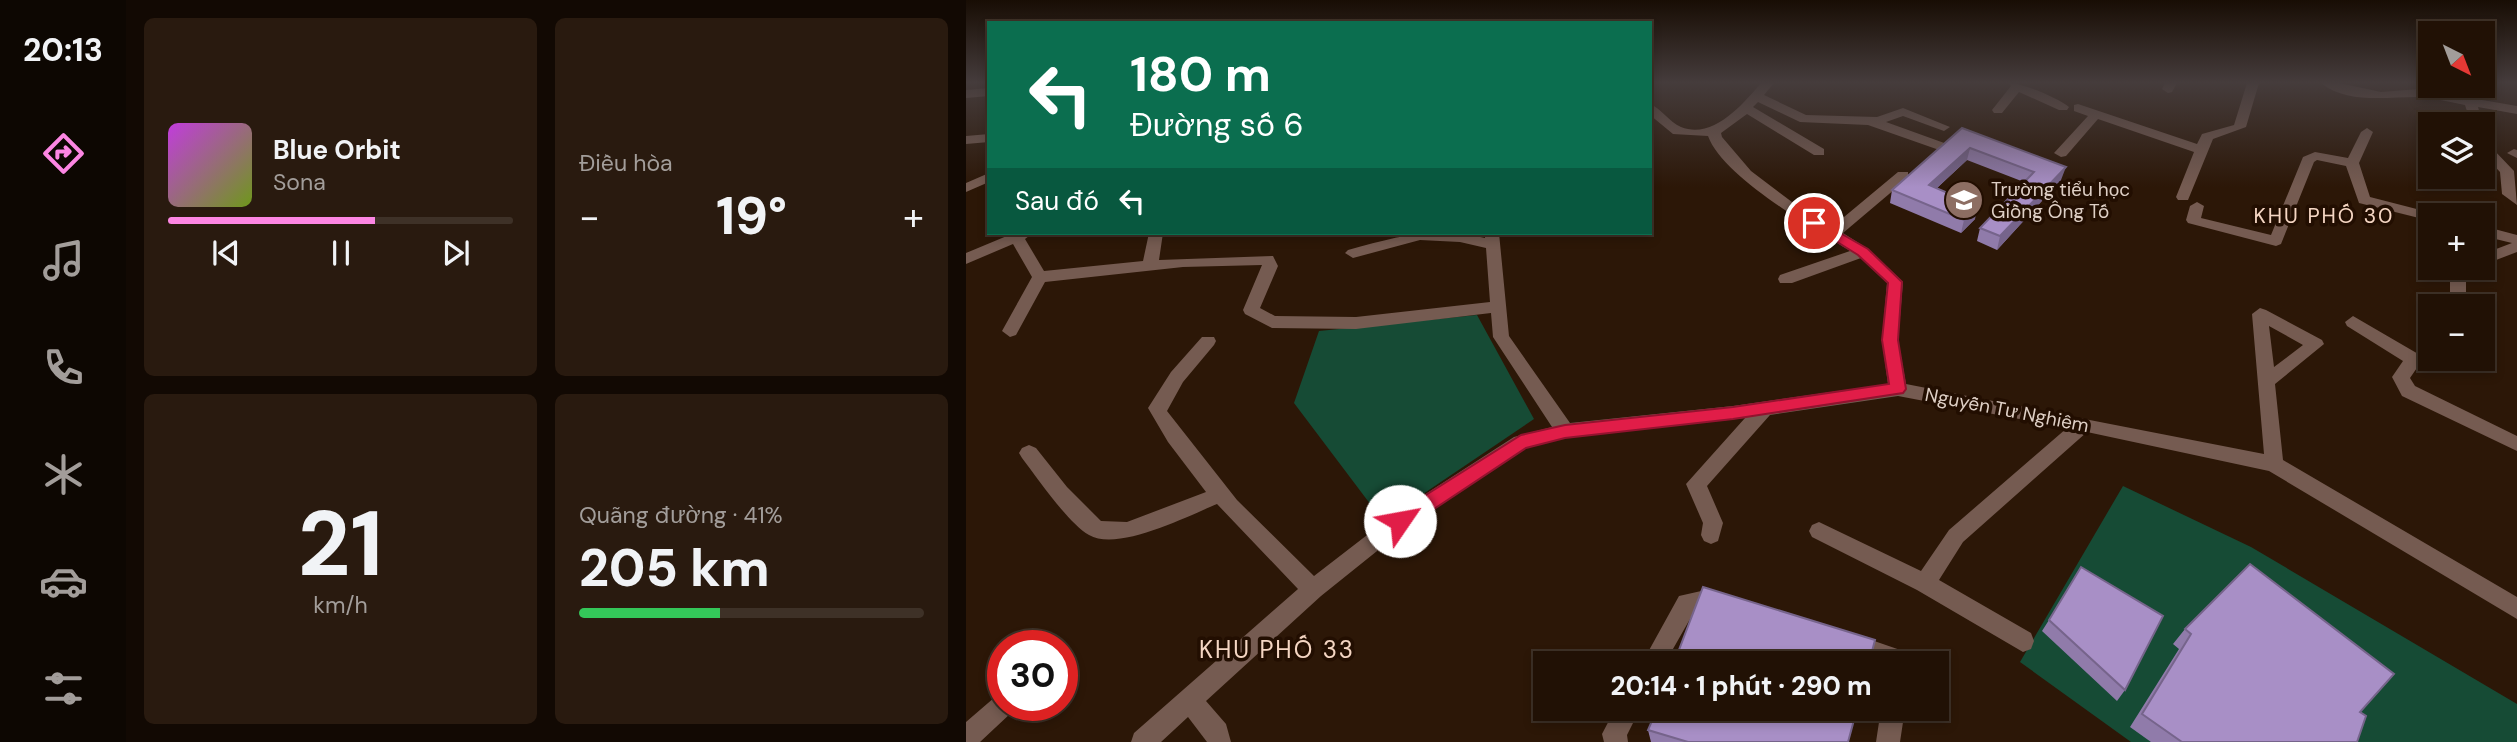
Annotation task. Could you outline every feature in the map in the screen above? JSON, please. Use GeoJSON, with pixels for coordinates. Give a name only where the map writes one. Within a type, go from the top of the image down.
{"type":"FeatureCollection","features":[{"type":"Feature","properties":{"kind":"street"},"geometry":{"type":"LineString","coordinates":[[1661,118],[1676,130],[1715,132],[1733,118]]}},
{"type":"Feature","properties":{"kind":"street"},"geometry":{"type":"LineString","coordinates":[[1772,118],[1819,152]]}},
{"type":"Feature","properties":{"kind":"street"},"geometry":{"type":"LineString","coordinates":[[1800,118],[1870,121],[1882,118]]}},
{"type":"Feature","properties":{"kind":"street"},"geometry":{"type":"LineString","coordinates":[[1918,118],[1944,127]]}},
{"type":"Feature","properties":{"kind":"street"},"geometry":{"type":"LineString","coordinates":[[2061,153],[2093,118]]}},
{"type":"Feature","properties":{"kind":"street"},"geometry":{"type":"LineString","coordinates":[[2107,118],[2201,150]]}},
{"type":"Feature","properties":{"kind":"street"},"geometry":{"type":"LineString","coordinates":[[2183,197],[2201,150],[2211,134],[2239,129],[2242,118]]}},
{"type":"Feature","properties":{"kind":"street"},"geometry":{"type":"LineString","coordinates":[[1870,121],[1942,147]]}},
{"type":"Feature","properties":{"kind":"street"},"geometry":{"type":"LineString","coordinates":[[1715,132],[1715,138],[1746,173],[1796,211],[1863,252],[1895,282],[1890,340],[1898,389]]}},
{"type":"Feature","properties":{"kind":"street"},"geometry":{"type":"LineString","coordinates":[[2367,132],[2352,163],[2364,200],[2418,214]]}},
{"type":"Feature","properties":{"kind":"street"},"geometry":{"type":"LineString","coordinates":[[966,140],[987,138]]}},
{"type":"Feature","properties":{"kind":"street"},"geometry":{"type":"LineString","coordinates":[[2197,206],[2193,220],[2276,241],[2308,160],[2315,156],[2352,163]]}},
{"type":"Feature","properties":{"kind":"street"},"geometry":{"type":"LineString","coordinates":[[2495,158],[2507,171],[2509,194],[2517,201]]}},
{"type":"Feature","properties":{"kind":"street"},"geometry":{"type":"LineString","coordinates":[[1833,234],[1903,175]]}},
{"type":"Feature","properties":{"kind":"street"},"geometry":{"type":"LineString","coordinates":[[966,188],[987,178]]}},
{"type":"Feature","properties":{"kind":"street"},"geometry":{"type":"LineString","coordinates":[[2495,234],[2517,240]]}},
{"type":"Feature","properties":{"kind":"street"},"geometry":{"type":"LineString","coordinates":[[1150,265],[1156,235]]}},
{"type":"Feature","properties":{"kind":"street"},"geometry":{"type":"LineString","coordinates":[[1353,253],[1420,235],[1493,239],[1501,337],[1565,431]]}},
{"type":"Feature","properties":{"kind":"street"},"geometry":{"type":"LineString","coordinates":[[966,259],[1021,236],[1040,277]]}},
{"type":"Feature","properties":{"kind":"street"},"geometry":{"type":"LineString","coordinates":[[2495,255],[2517,247]]}},
{"type":"Feature","properties":{"kind":"street"},"geometry":{"type":"LineString","coordinates":[[1786,279],[1863,252]]}},
{"type":"Feature","properties":{"kind":"street"},"geometry":{"type":"LineString","coordinates":[[1040,277],[1150,265],[1268,260],[1270,266],[1251,310],[1272,322],[1356,323],[1499,306]]}},
{"type":"Feature","properties":{"kind":"street"},"geometry":{"type":"LineString","coordinates":[[1010,331],[1040,277]]}},
{"type":"Feature","properties":{"kind":"street"},"geometry":{"type":"LineString","coordinates":[[2353,322],[2414,359],[2401,377],[2408,391],[2517,444]]}},
{"type":"Feature","properties":{"kind":"street"},"geometry":{"type":"LineString","coordinates":[[1208,341],[1177,377],[1157,408],[1174,438],[1219,495],[1269,549],[1313,589]]}},
{"type":"Feature","properties":{"kind":"street"},"geometry":{"type":"LineString","coordinates":[[2268,380],[2274,464]]}},
{"type":"Feature","properties":{"kind":"street","name":"Nguyễn Tư Nghiêm"},"geometry":{"type":"LineString","coordinates":[[1143,742],[1313,589],[1400,521],[1521,442],[1565,431],[1765,408],[1898,389],[2274,464],[2517,609]]}},
{"type":"Feature","properties":{"kind":"street"},"geometry":{"type":"LineString","coordinates":[[1712,536],[1713,523],[1696,484],[1765,408]]}},
{"type":"Feature","properties":{"kind":"street"},"geometry":{"type":"LineString","coordinates":[[1925,583],[1956,536],[2084,424]]}},
{"type":"Feature","properties":{"kind":"street"},"geometry":{"type":"LineString","coordinates":[[1029,453],[1060,493],[1096,529],[1127,531],[1219,495]]}},
{"type":"Feature","properties":{"kind":"street"},"geometry":{"type":"LineString","coordinates":[[1819,531],[1925,583],[2023,641]]}},
{"type":"Feature","properties":{"kind":"street"},"geometry":{"type":"LineString","coordinates":[[1660,651],[1687,603],[1710,599],[1735,607]]}},
{"type":"Feature","properties":{"kind":"street"},"geometry":{"type":"LineString","coordinates":[[1825,636],[1871,651]]}},
{"type":"Feature","properties":{"kind":"street"},"geometry":{"type":"LineString","coordinates":[[1189,699],[1217,733],[1219,742]]}},
{"type":"Feature","properties":{"kind":"street"},"geometry":{"type":"LineString","coordinates":[[966,738],[987,719]]}},
{"type":"Feature","properties":{"kind":"street"},"geometry":{"type":"LineString","coordinates":[[1616,742],[1614,734],[1621,721]]}},
{"type":"Feature","properties":{"kind":"street"},"geometry":{"type":"LineString","coordinates":[[1888,742],[1892,721]]}},
{"type":"Feature","properties":{"kind":"green space"},"geometry":{"type":"Polygon","coordinates":[[[1477,315],[1534,419],[1383,521],[1294,403],[1319,331],[1477,315]]]}},
{"type":"Feature","properties":{"kind":"green space"},"geometry":{"type":"Polygon","coordinates":[[[2123,486],[2251,547],[2517,704],[2517,742],[2131,742],[2020,662],[2123,486]]]}},
{"type":"Feature","properties":{"kind":"building"},"geometry":{"type":"Polygon","coordinates":[[[1962,128],[2066,167],[2000,236],[1980,228],[2034,172],[1970,148],[1929,185],[1978,206],[1964,220],[1892,190],[1962,128]]]}},
{"type":"Feature","properties":{"kind":"building"},"geometry":{"type":"Polygon","coordinates":[[[2250,564],[2394,674],[2360,712],[2366,716],[2357,742],[2182,742],[2142,714],[2191,634],[2185,629],[2250,564]]]}},
{"type":"Feature","properties":{"kind":"building"},"geometry":{"type":"Polygon","coordinates":[[[2081,567],[2163,616],[2125,690],[2049,620],[2081,567]]]}},
{"type":"Feature","properties":{"kind":"building"},"geometry":{"type":"Polygon","coordinates":[[[1703,587],[1875,640],[1872,651],[1679,651],[1703,587]]]}},
{"type":"Feature","properties":{"kind":"building"},"geometry":{"type":"Polygon","coordinates":[[[1652,721],[1854,721],[1848,742],[1688,742],[1648,730],[1652,721]]]}},
{"type":"Feature","properties":{"kind":"place","name":"Trường tiểu học Giồng Ông Tố"},"geometry":{"type":"Point","coordinates":[1964,200]}},
{"type":"Feature","properties":{"kind":"district","name":"KHU PHỐ 30"},"geometry":{"type":"Point","coordinates":[2324,216]}},
{"type":"Feature","properties":{"kind":"district","name":"KHU PHỐ 33"},"geometry":{"type":"Point","coordinates":[1277,649]}},
{"type":"Feature","properties":{"kind":"route"},"geometry":{"type":"LineString","coordinates":[[1400,521],[1521,442],[1565,431],[1733,413],[1898,389],[1890,340],[1895,282],[1863,252],[1814,223]]}}]}
